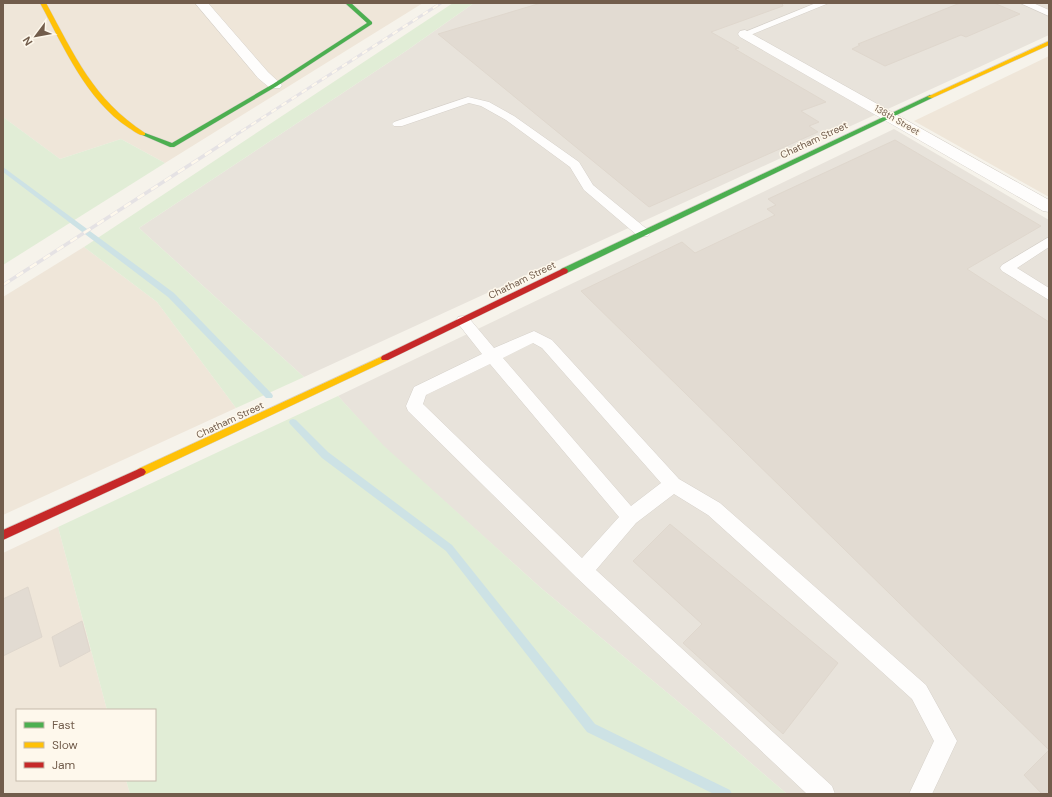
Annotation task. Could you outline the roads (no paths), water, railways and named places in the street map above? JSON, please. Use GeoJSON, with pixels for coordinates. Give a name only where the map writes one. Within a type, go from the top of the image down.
{"type":"FeatureCollection","features":[{"type":"Feature","properties":{"kind":"street"},"geometry":{"type":"LineString","coordinates":[[43,3],[101,104],[136,130],[154,140],[172,146],[275,85],[370,23],[348,3]]}},
{"type":"Feature","properties":{"kind":"street"},"geometry":{"type":"LineString","coordinates":[[201,3],[263,75],[275,85]]}},
{"type":"Feature","properties":{"kind":"street","name":"138th Street"},"geometry":{"type":"LineString","coordinates":[[745,34],[1049,207]]}},
{"type":"Feature","properties":{"kind":"street","name":"Chatham Street"},"geometry":{"type":"LineString","coordinates":[[3,535],[305,398],[643,233],[889,116],[1049,43]]}},
{"type":"Feature","properties":{"kind":"lane"},"geometry":{"type":"LineString","coordinates":[[745,34],[824,3]]}},
{"type":"Feature","properties":{"kind":"lane"},"geometry":{"type":"LineString","coordinates":[[1024,3],[1048,12]]}},
{"type":"Feature","properties":{"kind":"lane"},"geometry":{"type":"LineString","coordinates":[[398,124],[468,100],[485,104],[510,118],[575,165],[588,187],[643,233]]}},
{"type":"Feature","properties":{"kind":"lane"},"geometry":{"type":"LineString","coordinates":[[1049,241],[1007,268],[1049,294]]}},
{"type":"Feature","properties":{"kind":"lane"},"geometry":{"type":"LineString","coordinates":[[463,321],[630,517]]}},
{"type":"Feature","properties":{"kind":"lane"},"geometry":{"type":"LineString","coordinates":[[824,794],[583,571],[414,406],[420,391],[534,336],[546,344],[673,484],[714,509],[920,692],[946,741],[920,794]]}},
{"type":"Feature","properties":{"kind":"lane"},"geometry":{"type":"LineString","coordinates":[[583,571],[630,517],[673,484]]}},
{"type":"Feature","properties":{"kind":"waterway"},"geometry":{"type":"LineString","coordinates":[[3,169],[171,295],[269,396]]}},
{"type":"Feature","properties":{"kind":"waterway"},"geometry":{"type":"LineString","coordinates":[[293,422],[325,455],[449,548],[591,728],[726,794]]}},
{"type":"Feature","properties":{"kind":"railway"},"geometry":{"type":"LineString","coordinates":[[231,138],[441,3]]}},
{"type":"Feature","properties":{"kind":"railway"},"geometry":{"type":"LineString","coordinates":[[3,285],[233,137]]}}]}
